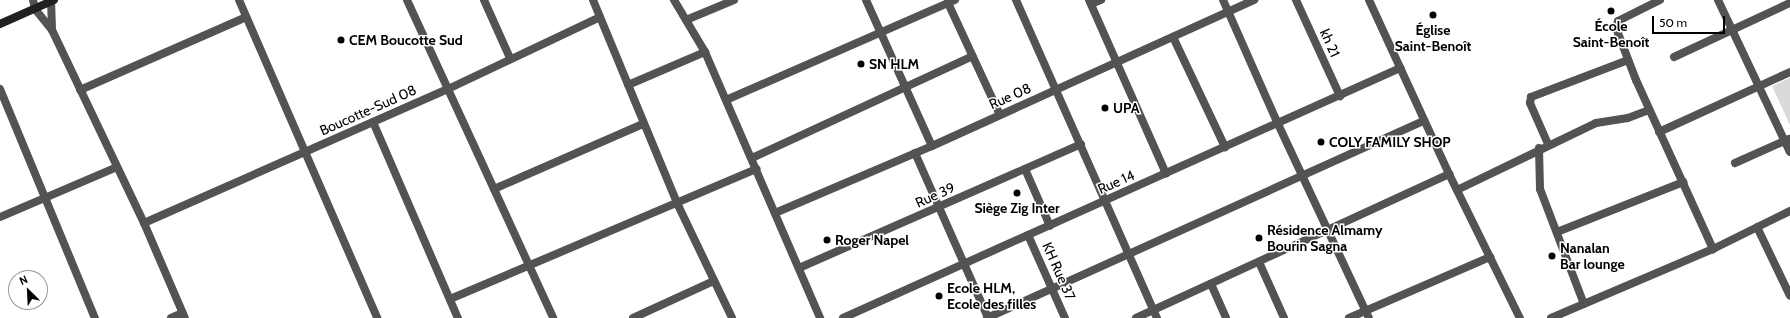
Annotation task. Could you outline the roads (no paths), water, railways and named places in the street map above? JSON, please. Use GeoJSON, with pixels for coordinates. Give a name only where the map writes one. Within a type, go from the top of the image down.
{"type":"FeatureCollection","features":[{"type":"Feature","properties":{"kind":"main road"},"geometry":{"type":"LineString","coordinates":[[0,24],[36,9],[52,0]]}},
{"type":"Feature","properties":{"kind":"street"},"geometry":{"type":"LineString","coordinates":[[33,0],[36,9],[52,30],[144,223],[184,316],[171,318]]}},
{"type":"Feature","properties":{"kind":"street"},"geometry":{"type":"LineString","coordinates":[[52,0],[52,30]]}},
{"type":"Feature","properties":{"kind":"street"},"geometry":{"type":"LineString","coordinates":[[239,0],[304,153],[377,318]]}},
{"type":"Feature","properties":{"kind":"street"},"geometry":{"type":"LineString","coordinates":[[407,0],[553,318]]}},
{"type":"Feature","properties":{"kind":"street"},"geometry":{"type":"LineString","coordinates":[[484,0],[510,58]]}},
{"type":"Feature","properties":{"kind":"street"},"geometry":{"type":"LineString","coordinates":[[602,0],[594,2],[643,124],[677,202],[732,318]]}},
{"type":"Feature","properties":{"kind":"street"},"geometry":{"type":"LineString","coordinates":[[674,0],[705,52],[757,169],[818,317]]}},
{"type":"Feature","properties":{"kind":"street"},"geometry":{"type":"LineString","coordinates":[[686,20],[734,0]]}},
{"type":"Feature","properties":{"kind":"street"},"geometry":{"type":"LineString","coordinates":[[866,0],[932,146]]}},
{"type":"Feature","properties":{"kind":"street"},"geometry":{"type":"LineString","coordinates":[[1016,0],[1155,314]]}},
{"type":"Feature","properties":{"kind":"street"},"geometry":{"type":"LineString","coordinates":[[1101,0],[1090,2],[1166,174]]}},
{"type":"Feature","properties":{"kind":"street"},"geometry":{"type":"LineString","coordinates":[[1223,0],[1278,124],[1367,315]]}},
{"type":"Feature","properties":{"kind":"street","name":"Rue 08"},"geometry":{"type":"LineString","coordinates":[[775,213],[932,146],[1254,0]]}},
{"type":"Feature","properties":{"kind":"street","name":"kh 21"},"geometry":{"type":"LineString","coordinates":[[1296,0],[1340,96]]}},
{"type":"Feature","properties":{"kind":"street"},"geometry":{"type":"LineString","coordinates":[[1369,0],[1449,174],[1520,318]]}},
{"type":"Feature","properties":{"kind":"street"},"geometry":{"type":"LineString","coordinates":[[1660,0],[1617,23],[1628,60],[1649,110],[1713,249]]}},
{"type":"Feature","properties":{"kind":"street"},"geometry":{"type":"LineString","coordinates":[[1718,0],[1758,86],[1787,140],[1790,152]]}},
{"type":"Feature","properties":{"kind":"street"},"geometry":{"type":"LineString","coordinates":[[726,100],[952,1],[973,56],[1000,115]]}},
{"type":"Feature","properties":{"kind":"street"},"geometry":{"type":"LineString","coordinates":[[1674,57],[1790,3]]}},
{"type":"Feature","properties":{"kind":"street"},"geometry":{"type":"LineString","coordinates":[[80,90],[246,16]]}},
{"type":"Feature","properties":{"kind":"street","name":"Boucotte-Sud 08"},"geometry":{"type":"LineString","coordinates":[[144,223],[448,89],[510,58],[600,17]]}},
{"type":"Feature","properties":{"kind":"street"},"geometry":{"type":"LineString","coordinates":[[1173,37],[1225,147]]}},
{"type":"Feature","properties":{"kind":"street"},"geometry":{"type":"LineString","coordinates":[[628,86],[705,52]]}},
{"type":"Feature","properties":{"kind":"street"},"geometry":{"type":"LineString","coordinates":[[752,158],[973,56]]}},
{"type":"Feature","properties":{"kind":"street"},"geometry":{"type":"LineString","coordinates":[[1548,144],[1530,103],[1531,97],[1628,60]]}},
{"type":"Feature","properties":{"kind":"street","name":"Rue 14"},"geometry":{"type":"LineString","coordinates":[[843,318],[1400,68]]}},
{"type":"Feature","properties":{"kind":"street"},"geometry":{"type":"LineString","coordinates":[[1659,132],[1790,72]]}},
{"type":"Feature","properties":{"kind":"street"},"geometry":{"type":"LineString","coordinates":[[0,89],[95,318]]}},
{"type":"Feature","properties":{"kind":"street"},"geometry":{"type":"LineString","coordinates":[[1457,190],[1539,148],[1596,123],[1628,118],[1649,110]]}},
{"type":"Feature","properties":{"kind":"street"},"geometry":{"type":"LineString","coordinates":[[915,153],[962,264],[987,318],[1424,121]]}},
{"type":"Feature","properties":{"kind":"street"},"geometry":{"type":"LineString","coordinates":[[373,122],[458,318]]}},
{"type":"Feature","properties":{"kind":"street"},"geometry":{"type":"LineString","coordinates":[[494,189],[643,124]]}},
{"type":"Feature","properties":{"kind":"street"},"geometry":{"type":"LineString","coordinates":[[1735,163],[1787,140]]}},
{"type":"Feature","properties":{"kind":"street","name":"Rue 39"},"geometry":{"type":"LineString","coordinates":[[799,268],[938,208],[1080,144]]}},
{"type":"Feature","properties":{"kind":"street"},"geometry":{"type":"LineString","coordinates":[[1539,148],[1540,189],[1584,304]]}},
{"type":"Feature","properties":{"kind":"street"},"geometry":{"type":"LineString","coordinates":[[0,217],[44,196],[117,167]]}},
{"type":"Feature","properties":{"kind":"street"},"geometry":{"type":"LineString","coordinates":[[450,299],[529,267],[677,202],[757,169]]}},
{"type":"Feature","properties":{"kind":"street"},"geometry":{"type":"LineString","coordinates":[[1025,169],[1050,226]]}},
{"type":"Feature","properties":{"kind":"street"},"geometry":{"type":"LineString","coordinates":[[1136,318],[1155,314],[1211,284],[1449,174]]}},
{"type":"Feature","properties":{"kind":"street"},"geometry":{"type":"LineString","coordinates":[[1557,232],[1683,182]]}},
{"type":"Feature","properties":{"kind":"street"},"geometry":{"type":"LineString","coordinates":[[1552,318],[1713,249],[1790,211]]}},
{"type":"Feature","properties":{"kind":"street"},"geometry":{"type":"LineString","coordinates":[[1758,227],[1790,296]]}},
{"type":"Feature","properties":{"kind":"street","name":"KH Rue 37"},"geometry":{"type":"LineString","coordinates":[[1028,235],[1065,318]]}},
{"type":"Feature","properties":{"kind":"street"},"geometry":{"type":"LineString","coordinates":[[1349,318],[1367,315],[1490,257]]}},
{"type":"Feature","properties":{"kind":"street"},"geometry":{"type":"LineString","coordinates":[[1259,262],[1284,318]]}},
{"type":"Feature","properties":{"kind":"street"},"geometry":{"type":"LineString","coordinates":[[633,318],[714,281]]}},
{"type":"Feature","properties":{"kind":"street"},"geometry":{"type":"LineString","coordinates":[[1211,284],[1226,318]]}},
{"type":"Feature","properties":{"kind":"place","name":"École Saint-Benoît"},"geometry":{"type":"Point","coordinates":[1611,11]}},
{"type":"Feature","properties":{"kind":"place","name":"Église Saint-Benoît"},"geometry":{"type":"Point","coordinates":[1433,15]}},
{"type":"Feature","properties":{"kind":"place","name":"CEM Boucotte Sud"},"geometry":{"type":"Point","coordinates":[341,40]}},
{"type":"Feature","properties":{"kind":"place","name":"SN HLM"},"geometry":{"type":"Point","coordinates":[861,64]}},
{"type":"Feature","properties":{"kind":"place","name":"UPA"},"geometry":{"type":"Point","coordinates":[1105,108]}},
{"type":"Feature","properties":{"kind":"place","name":"COLY FAMILY SHOP"},"geometry":{"type":"Point","coordinates":[1321,142]}},
{"type":"Feature","properties":{"kind":"place","name":"Siège Zig Inter"},"geometry":{"type":"Point","coordinates":[1017,193]}},
{"type":"Feature","properties":{"kind":"place","name":"Résidence Almamy Bourin Sagna"},"geometry":{"type":"Point","coordinates":[1259,238]}},
{"type":"Feature","properties":{"kind":"place","name":"Roger Napel"},"geometry":{"type":"Point","coordinates":[827,240]}},
{"type":"Feature","properties":{"kind":"place","name":"Nanalan Bar lounge"},"geometry":{"type":"Point","coordinates":[1552,256]}},
{"type":"Feature","properties":{"kind":"place","name":"Ecole HLM, Ecole des filles"},"geometry":{"type":"Point","coordinates":[939,296]}}]}
